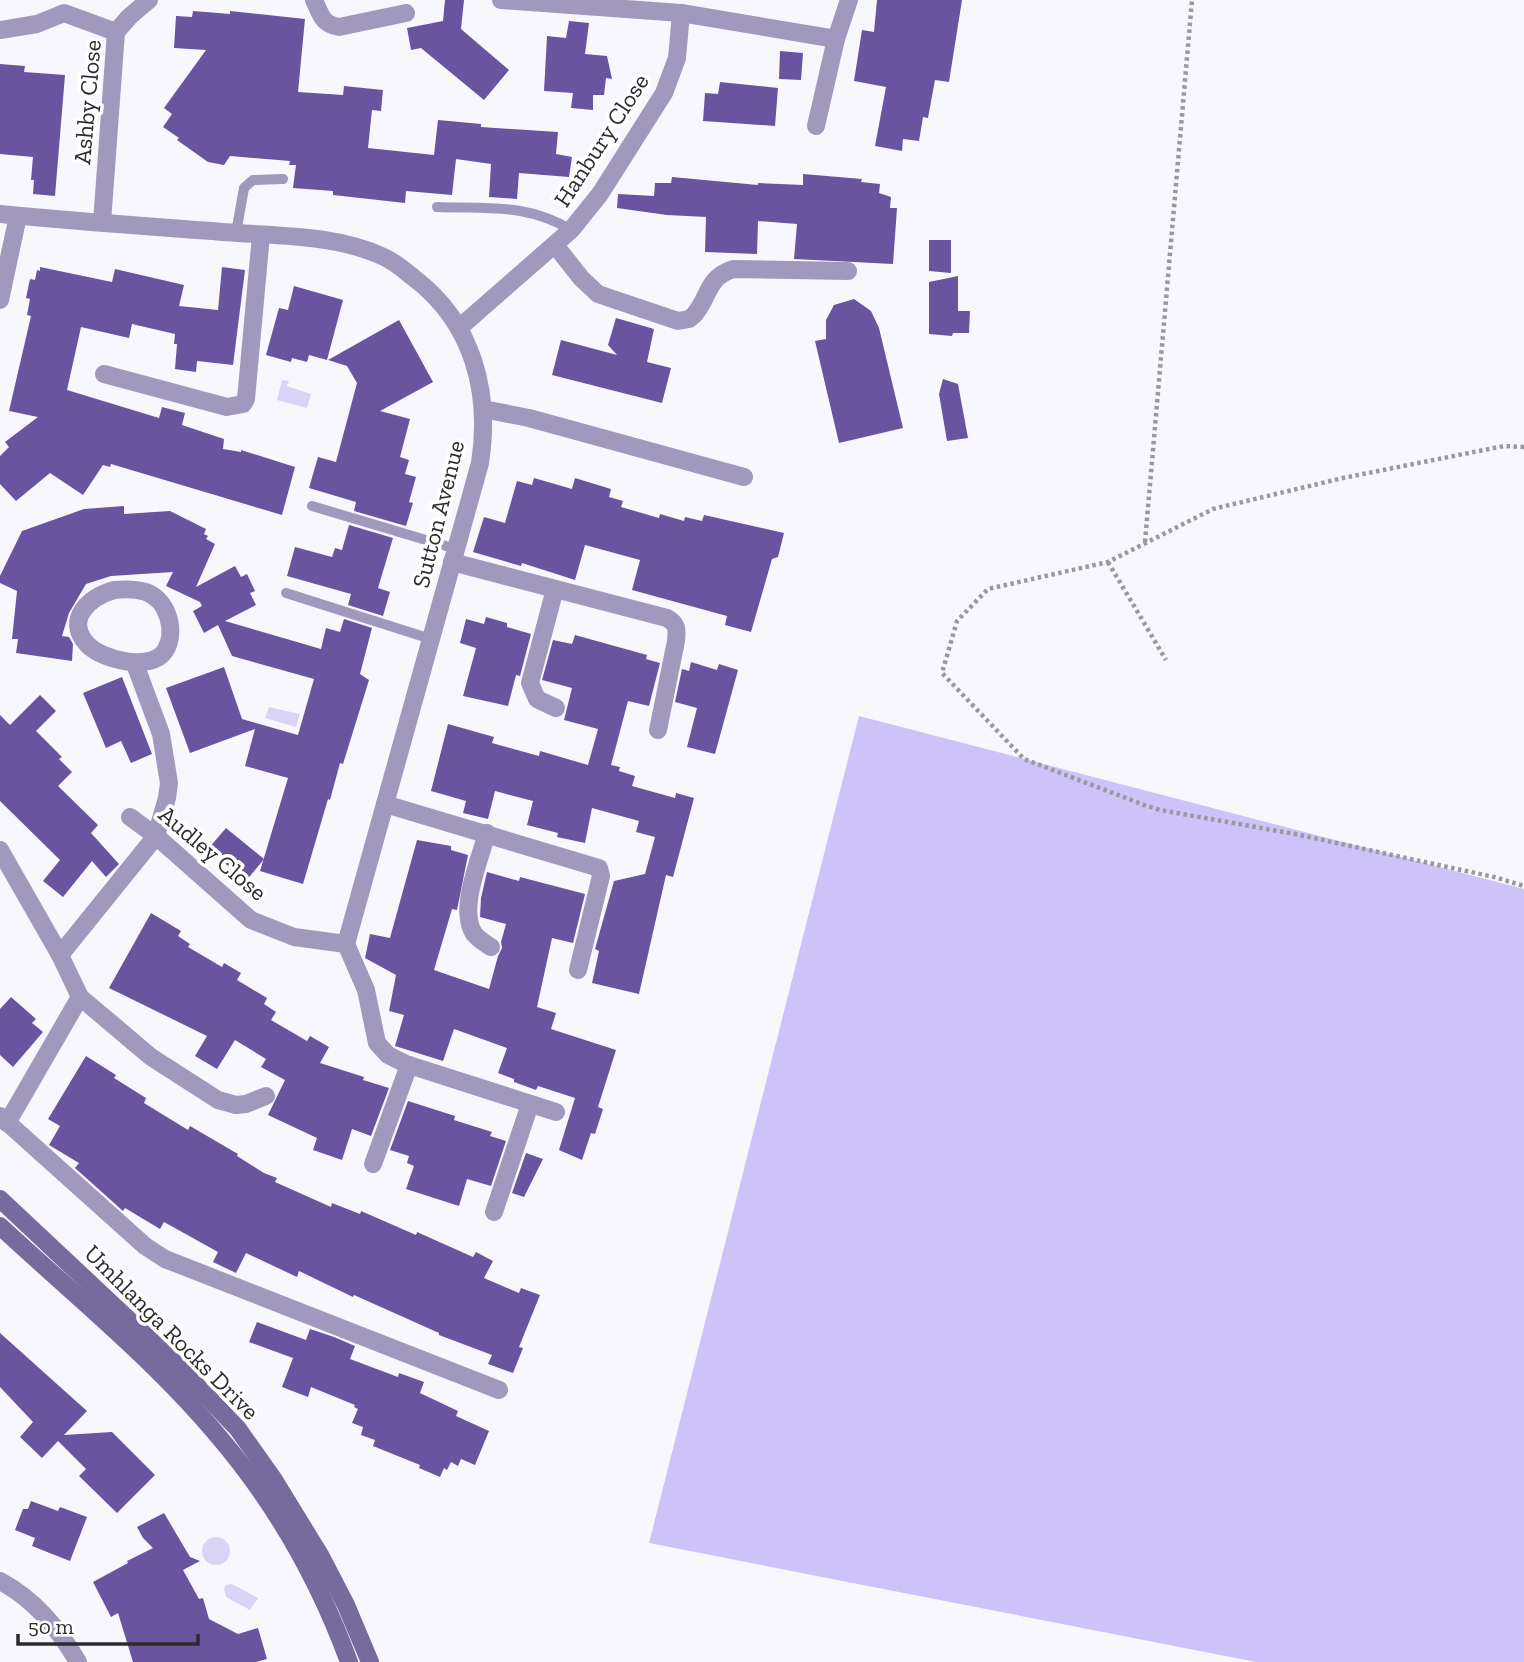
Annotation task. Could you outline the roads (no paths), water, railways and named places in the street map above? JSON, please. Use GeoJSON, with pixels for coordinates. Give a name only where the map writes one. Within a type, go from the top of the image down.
{"type":"FeatureCollection","features":[{"type":"Feature","properties":{"kind":"main road","name":"Umhlanga Rocks Drive"},"geometry":{"type":"LineString","coordinates":[[0,1199],[180,1368],[238,1429],[274,1480],[320,1555],[346,1605],[370,1662]]}},
{"type":"Feature","properties":{"kind":"main road","name":"Umhlanga Rocks Drive"},"geometry":{"type":"LineString","coordinates":[[0,1226],[154,1368],[219,1437],[251,1478],[304,1561],[317,1584],[349,1662]]}},
{"type":"Feature","properties":{"kind":"street","name":"Ashby Close"},"geometry":{"type":"LineString","coordinates":[[102,222],[116,32],[149,0]]}},
{"type":"Feature","properties":{"kind":"street"},"geometry":{"type":"LineString","coordinates":[[314,0],[324,21],[339,27],[406,13]]}},
{"type":"Feature","properties":{"kind":"street"},"geometry":{"type":"LineString","coordinates":[[501,0],[681,13],[836,39]]}},
{"type":"Feature","properties":{"kind":"street"},"geometry":{"type":"LineString","coordinates":[[816,126],[836,39],[849,0]]}},
{"type":"Feature","properties":{"kind":"street"},"geometry":{"type":"LineString","coordinates":[[0,30],[37,24],[65,6],[116,32]]}},
{"type":"Feature","properties":{"kind":"street","name":"Hanbury Close"},"geometry":{"type":"LineString","coordinates":[[459,328],[572,230],[600,194],[664,93],[677,58],[681,13]]}},
{"type":"Feature","properties":{"kind":"street"},"geometry":{"type":"LineString","coordinates":[[0,300],[9,215]]}},
{"type":"Feature","properties":{"kind":"street","name":"Sutton Avenue"},"geometry":{"type":"LineString","coordinates":[[9,215],[261,234],[350,246],[384,257],[424,285],[443,305],[459,328],[477,367],[483,409],[480,463],[346,944]]}},
{"type":"Feature","properties":{"kind":"street"},"geometry":{"type":"LineString","coordinates":[[104,374],[227,407],[243,404],[246,399],[261,234]]}},
{"type":"Feature","properties":{"kind":"street"},"geometry":{"type":"LineString","coordinates":[[555,245],[581,278],[598,294],[678,321],[694,315],[713,282],[720,274],[733,270],[848,271]]}},
{"type":"Feature","properties":{"kind":"street"},"geometry":{"type":"LineString","coordinates":[[483,409],[529,418],[744,477]]}},
{"type":"Feature","properties":{"kind":"street"},"geometry":{"type":"LineString","coordinates":[[454,555],[555,589],[667,618],[676,624],[676,641],[658,730]]}},
{"type":"Feature","properties":{"kind":"street"},"geometry":{"type":"LineString","coordinates":[[555,589],[530,683],[537,699],[555,708]]}},
{"type":"Feature","properties":{"kind":"street"},"geometry":{"type":"LineString","coordinates":[[114,590],[140,591],[155,597],[164,608],[171,626],[167,648],[158,658],[135,664],[95,651],[87,644],[80,628],[80,618],[87,604],[95,597],[114,590]]}},
{"type":"Feature","properties":{"kind":"street"},"geometry":{"type":"LineString","coordinates":[[60,955],[156,836],[169,783],[161,734],[135,664]]}},
{"type":"Feature","properties":{"kind":"street"},"geometry":{"type":"LineString","coordinates":[[385,804],[599,868],[601,876],[578,970]]}},
{"type":"Feature","properties":{"kind":"street","name":"Audley Close"},"geometry":{"type":"LineString","coordinates":[[130,817],[156,836],[251,920],[294,937],[346,944]]}},
{"type":"Feature","properties":{"kind":"street"},"geometry":{"type":"LineString","coordinates":[[487,833],[468,904],[472,930],[476,937],[491,947]]}},
{"type":"Feature","properties":{"kind":"street"},"geometry":{"type":"LineString","coordinates":[[0,850],[60,955],[80,997],[151,1057],[218,1100],[236,1105],[265,1096]]}},
{"type":"Feature","properties":{"kind":"street"},"geometry":{"type":"LineString","coordinates":[[346,944],[366,990],[377,1043],[388,1055],[409,1065],[556,1112]]}},
{"type":"Feature","properties":{"kind":"street"},"geometry":{"type":"LineString","coordinates":[[80,997],[4,1119],[145,1246],[165,1259],[499,1390]]}},
{"type":"Feature","properties":{"kind":"street"},"geometry":{"type":"LineString","coordinates":[[373,1164],[409,1065]]}},
{"type":"Feature","properties":{"kind":"street"},"geometry":{"type":"LineString","coordinates":[[495,1212],[530,1104]]}},
{"type":"Feature","properties":{"kind":"street"},"geometry":{"type":"LineString","coordinates":[[0,1581],[38,1608],[78,1662]]}},
{"type":"Feature","properties":{"kind":"lane"},"geometry":{"type":"LineString","coordinates":[[236,233],[244,188],[253,180],[283,179]]}},
{"type":"Feature","properties":{"kind":"lane"},"geometry":{"type":"LineString","coordinates":[[437,207],[527,210],[553,219],[572,230]]}},
{"type":"Feature","properties":{"kind":"lane"},"geometry":{"type":"LineString","coordinates":[[312,506],[454,555]]}},
{"type":"Feature","properties":{"kind":"lane"},"geometry":{"type":"LineString","coordinates":[[286,593],[431,639]]}}]}
